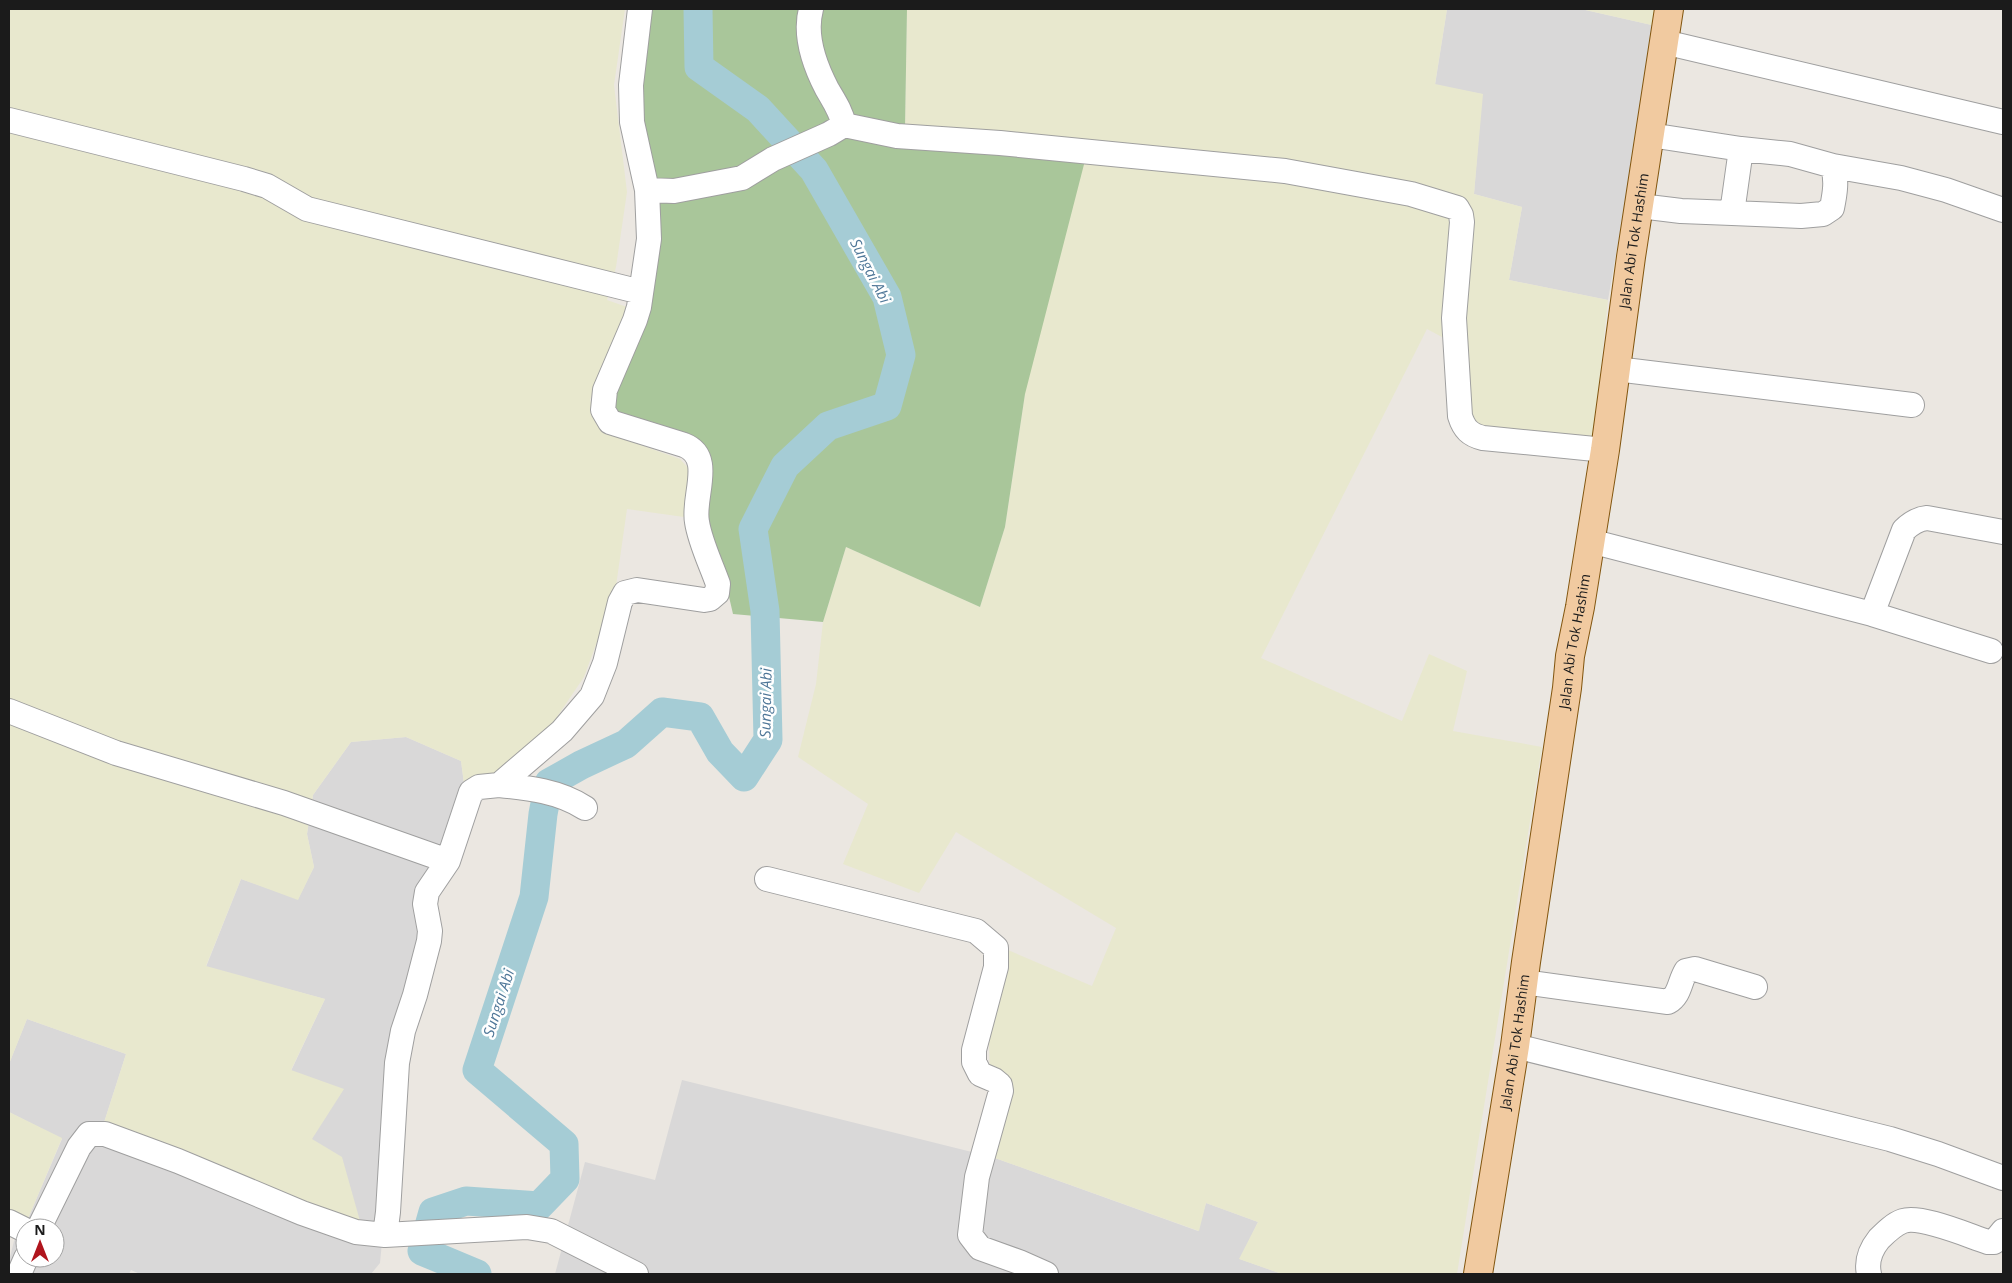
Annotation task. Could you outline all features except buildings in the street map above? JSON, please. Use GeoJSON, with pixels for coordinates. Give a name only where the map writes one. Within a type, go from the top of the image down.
{"type":"FeatureCollection","features":[{"type":"Feature","properties":{"kind":"main road","name":"Jalan Abi Tok Hashim"},"geometry":{"type":"LineString","coordinates":[[1478,1274],[1515,1046],[1570,656],[1605,450],[1631,257],[1669,9]]}},
{"type":"Feature","properties":{"kind":"street"},"geometry":{"type":"LineString","coordinates":[[499,785],[562,731],[592,696],[604,663],[620,602],[625,594],[637,590],[651,591],[704,600],[710,599],[717,594],[718,584],[697,522],[701,464],[698,455],[693,448],[610,422],[603,410],[602,403],[605,390],[635,320],[649,239],[647,190],[632,122],[631,85],[640,9]]}},
{"type":"Feature","properties":{"kind":"street"},"geometry":{"type":"LineString","coordinates":[[811,9],[809,31],[813,53],[820,73],[841,112],[837,129]]}},
{"type":"Feature","properties":{"kind":"street"},"geometry":{"type":"LineString","coordinates":[[1664,42],[2003,122]]}},
{"type":"Feature","properties":{"kind":"street"},"geometry":{"type":"LineString","coordinates":[[9,120],[244,179],[267,186],[307,209],[641,292]]}},
{"type":"Feature","properties":{"kind":"street"},"geometry":{"type":"LineString","coordinates":[[647,190],[674,191],[742,178],[773,159],[837,129],[1285,171],[1411,194],[1451,205],[1457,208],[1461,215],[1454,318],[1460,416],[1463,424],[1473,436],[1478,437],[1605,450]]}},
{"type":"Feature","properties":{"kind":"street"},"geometry":{"type":"LineString","coordinates":[[1650,135],[1741,149],[1790,154],[1833,166],[1901,178],[1946,190],[2003,210]]}},
{"type":"Feature","properties":{"kind":"street"},"geometry":{"type":"LineString","coordinates":[[1732,213],[1741,149]]}},
{"type":"Feature","properties":{"kind":"street"},"geometry":{"type":"LineString","coordinates":[[1640,206],[1769,215],[1823,214],[1832,208],[1836,177],[1833,166]]}},
{"type":"Feature","properties":{"kind":"street"},"geometry":{"type":"LineString","coordinates":[[1616,369],[1912,406]]}},
{"type":"Feature","properties":{"kind":"street"},"geometry":{"type":"LineString","coordinates":[[1872,614],[1904,530],[1910,524],[1927,518],[2003,532]]}},
{"type":"Feature","properties":{"kind":"street"},"geometry":{"type":"LineString","coordinates":[[1590,542],[1872,614],[1991,651]]}},
{"type":"Feature","properties":{"kind":"street"},"geometry":{"type":"LineString","coordinates":[[9,711],[116,753],[284,803],[448,861]]}},
{"type":"Feature","properties":{"kind":"street"},"geometry":{"type":"LineString","coordinates":[[385,1235],[397,1063],[403,1031],[415,995],[429,940],[430,931],[425,904],[427,892],[448,861],[471,792],[479,786],[499,785],[538,789],[578,803]]}},
{"type":"Feature","properties":{"kind":"street"},"geometry":{"type":"LineString","coordinates":[[767,879],[812,892],[976,931],[996,948],[996,967],[974,1050],[974,1062],[980,1074],[994,1080],[1000,1085],[1001,1091],[977,1177],[970,1235],[980,1248],[1046,1274]]}},
{"type":"Feature","properties":{"kind":"street"},"geometry":{"type":"LineString","coordinates":[[1524,982],[1668,1002],[1678,994],[1686,971],[1695,968],[1755,987]]}},
{"type":"Feature","properties":{"kind":"street"},"geometry":{"type":"LineString","coordinates":[[1515,1046],[1890,1139],[2003,1178]]}},
{"type":"Feature","properties":{"kind":"street"},"geometry":{"type":"LineString","coordinates":[[44,1218],[79,1147],[89,1134],[105,1134],[178,1160],[302,1213],[356,1232],[385,1235],[527,1227],[552,1231],[636,1274]]}},
{"type":"Feature","properties":{"kind":"street"},"geometry":{"type":"LineString","coordinates":[[1869,1274],[1867,1266],[1872,1247],[1887,1230],[1904,1220],[1925,1221],[1988,1242],[1994,1242],[2003,1231]]}},
{"type":"Feature","properties":{"kind":"shaded area"},"geometry":{"type":"Polygon","coordinates":[[[1447,9],[1581,9],[1656,26],[1608,300],[1509,280],[1522,207],[1474,194],[1482,94],[1435,85],[1447,9]]]}},
{"type":"Feature","properties":{"kind":"shaded area"},"geometry":{"type":"Polygon","coordinates":[[[406,737],[461,761],[465,791],[430,912],[396,1096],[380,1263],[371,1274],[140,1274],[131,1270],[129,1274],[9,1274],[9,1261],[15,1240],[15,1268],[65,1268],[65,1218],[28,1218],[62,1139],[9,1112],[9,1064],[27,1019],[126,1054],[100,1135],[312,1139],[291,1071],[325,999],[206,967],[241,879],[298,899],[314,867],[307,834],[313,795],[351,742],[406,737]]]}},
{"type":"Feature","properties":{"kind":"shaded area"},"geometry":{"type":"Polygon","coordinates":[[[682,1080],[992,1157],[1198,1231],[1206,1203],[1258,1222],[1240,1259],[1282,1274],[555,1274],[585,1162],[655,1180],[682,1080]]]}},
{"type":"Feature","properties":{"kind":"green space"},"geometry":{"type":"Polygon","coordinates":[[[9,9],[625,9],[614,85],[627,192],[616,267],[607,300],[627,307],[590,400],[601,431],[680,459],[691,471],[684,517],[627,509],[615,593],[584,677],[515,779],[465,791],[461,761],[406,737],[351,742],[313,795],[307,834],[314,867],[298,900],[241,879],[206,966],[325,999],[291,1070],[344,1089],[312,1139],[342,1157],[360,1221],[100,1135],[126,1054],[27,1019],[9,1064],[9,9]]]}},
{"type":"Feature","properties":{"kind":"green space"},"geometry":{"type":"Polygon","coordinates":[[[639,9],[907,9],[905,128],[1090,141],[1025,394],[1005,527],[980,607],[846,547],[823,622],[733,614],[724,575],[703,513],[705,451],[614,424],[609,393],[650,301],[630,76],[639,9]]]}},
{"type":"Feature","properties":{"kind":"green space"},"geometry":{"type":"Polygon","coordinates":[[[907,9],[1447,9],[1435,84],[1483,94],[1474,194],[1522,207],[1509,280],[1608,300],[1592,448],[1468,429],[1468,351],[1427,329],[1261,658],[1402,721],[1429,654],[1467,671],[1453,731],[1542,747],[1457,1274],[1282,1274],[1239,1259],[1258,1222],[1206,1203],[1199,1231],[992,1157],[989,1043],[1008,950],[1092,986],[1116,928],[956,832],[919,893],[843,864],[868,804],[798,757],[816,684],[823,622],[846,547],[980,607],[1005,527],[1025,394],[905,128],[907,9]]]}},
{"type":"Feature","properties":{"kind":"green space"},"geometry":{"type":"Polygon","coordinates":[[[1581,9],[1658,9],[1656,26],[1581,9]]]}},
{"type":"Feature","properties":{"kind":"green space"},"geometry":{"type":"Polygon","coordinates":[[[9,1112],[62,1138],[28,1218],[15,1218],[15,1224],[9,1221],[9,1112]]]}},
{"type":"Feature","properties":{"kind":"waterway","name":"Sungai Abi"},"geometry":{"type":"LineString","coordinates":[[477,1274],[422,1251],[433,1212],[466,1201],[539,1206],[565,1179],[564,1144],[477,1070],[534,897],[543,814],[549,783],[581,765],[626,744],[662,712],[700,717],[720,752],[744,777],[768,740],[765,611],[753,529],[785,466],[828,426],[887,406],[901,355],[887,297],[814,170],[758,109],[699,67],[698,9]]}}]}
